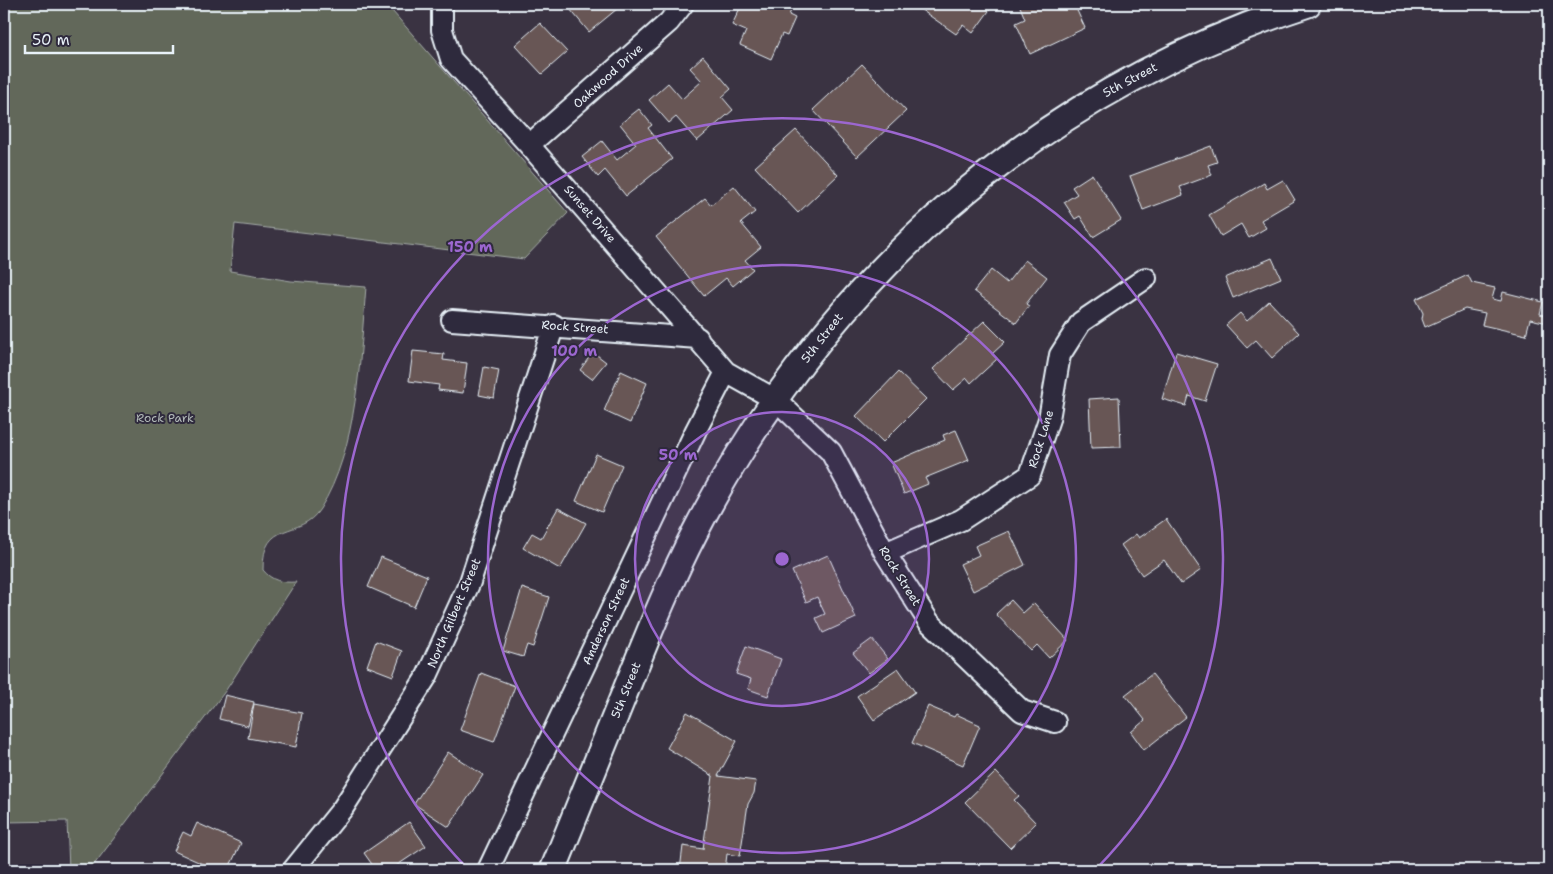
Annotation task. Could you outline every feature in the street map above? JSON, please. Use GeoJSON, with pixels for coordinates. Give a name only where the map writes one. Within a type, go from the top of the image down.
{"type":"FeatureCollection","features":[{"type":"Feature","properties":{"kind":"main road","name":"5th Street"},"geometry":{"type":"LineString","coordinates":[[553,870],[674,575],[719,490],[776,400],[830,326],[896,253],[953,202],[1021,148],[1064,118],[1149,70],[1238,30],[1308,4]]}},
{"type":"Feature","properties":{"kind":"street","name":"Sunset Drive"},"geometry":{"type":"LineString","coordinates":[[442,4],[442,30],[451,59],[529,145],[726,372],[776,400]]}},
{"type":"Feature","properties":{"kind":"street","name":"Oakwood Drive"},"geometry":{"type":"LineString","coordinates":[[529,145],[669,22],[683,4]]}},
{"type":"Feature","properties":{"kind":"street","name":"Rock Lane"},"geometry":{"type":"LineString","coordinates":[[885,553],[961,520],[1030,475],[1049,420],[1060,355],[1081,322],[1146,278]]}},
{"type":"Feature","properties":{"kind":"street","name":"Rock Street"},"geometry":{"type":"LineString","coordinates":[[452,320],[554,325],[698,338]]}},
{"type":"Feature","properties":{"kind":"street","name":"North Gilbert Street"},"geometry":{"type":"LineString","coordinates":[[293,870],[343,808],[427,676],[470,582],[554,325]]}},
{"type":"Feature","properties":{"kind":"street","name":"Anderson Street"},"geometry":{"type":"LineString","coordinates":[[488,870],[696,430],[726,372]]}},
{"type":"Feature","properties":{"kind":"street","name":"Rock Street"},"geometry":{"type":"LineString","coordinates":[[776,400],[831,452],[885,553],[929,622],[1022,711],[1055,722]]}},
{"type":"Feature","properties":{"kind":"green space","name":"Rock Park"},"geometry":{"type":"Polygon","coordinates":[[[4,4],[386,4],[568,213],[524,259],[235,224],[230,271],[291,281],[366,287],[359,372],[350,431],[333,485],[320,509],[303,524],[275,536],[264,554],[263,570],[266,574],[278,580],[296,582],[226,690],[90,870],[69,870],[67,821],[4,822],[4,4]]]}},
{"type":"Feature","properties":{"kind":"building"},"geometry":{"type":"Polygon","coordinates":[[[575,4],[623,4],[589,32],[569,8],[575,4]]]}},
{"type":"Feature","properties":{"kind":"building"},"geometry":{"type":"Polygon","coordinates":[[[733,4],[794,4],[789,15],[795,18],[787,36],[782,34],[771,59],[740,45],[746,31],[732,25],[740,8],[733,4]]]}},
{"type":"Feature","properties":{"kind":"building"},"geometry":{"type":"Polygon","coordinates":[[[920,4],[994,4],[973,33],[963,25],[956,34],[917,7],[920,4]]]}},
{"type":"Feature","properties":{"kind":"building"},"geometry":{"type":"Polygon","coordinates":[[[1019,4],[1074,4],[1085,28],[1030,54],[1016,23],[1025,19],[1019,4]]]}},
{"type":"Feature","properties":{"kind":"building"},"geometry":{"type":"Polygon","coordinates":[[[540,23],[567,52],[542,74],[515,45],[540,23]]]}},
{"type":"Feature","properties":{"kind":"building"},"geometry":{"type":"Polygon","coordinates":[[[703,56],[731,89],[722,97],[733,110],[697,141],[676,117],[669,123],[649,100],[668,83],[682,99],[702,81],[690,68],[703,56]]]}},
{"type":"Feature","properties":{"kind":"building"},"geometry":{"type":"Polygon","coordinates":[[[862,64],[906,111],[857,157],[813,110],[862,64]]]}},
{"type":"Feature","properties":{"kind":"building"},"geometry":{"type":"Polygon","coordinates":[[[639,109],[652,125],[648,128],[672,159],[626,196],[605,170],[598,177],[582,157],[602,141],[617,160],[636,144],[620,124],[639,109]]]}},
{"type":"Feature","properties":{"kind":"building"},"geometry":{"type":"Polygon","coordinates":[[[796,130],[838,175],[798,213],[755,167],[796,130]]]}},
{"type":"Feature","properties":{"kind":"building"},"geometry":{"type":"Polygon","coordinates":[[[1211,146],[1217,162],[1208,165],[1212,175],[1180,187],[1183,195],[1143,210],[1130,176],[1211,146]]]}},
{"type":"Feature","properties":{"kind":"building"},"geometry":{"type":"Polygon","coordinates":[[[1092,174],[1121,220],[1093,237],[1080,216],[1075,219],[1064,202],[1077,194],[1072,187],[1092,174]]]}},
{"type":"Feature","properties":{"kind":"building"},"geometry":{"type":"Polygon","coordinates":[[[1283,180],[1295,200],[1261,220],[1266,228],[1249,238],[1241,224],[1221,236],[1209,215],[1264,183],[1267,189],[1283,180]]]}},
{"type":"Feature","properties":{"kind":"building"},"geometry":{"type":"Polygon","coordinates":[[[734,186],[755,212],[741,223],[761,247],[745,260],[753,269],[733,286],[726,278],[704,296],[656,237],[705,198],[711,205],[734,186]]]}},
{"type":"Feature","properties":{"kind":"building"},"geometry":{"type":"Polygon","coordinates":[[[1272,258],[1281,278],[1233,298],[1225,278],[1272,258]]]}},
{"type":"Feature","properties":{"kind":"building"},"geometry":{"type":"Polygon","coordinates":[[[1025,260],[1047,277],[1026,304],[1029,306],[1016,323],[974,291],[991,270],[1007,283],[1025,260]]]}},
{"type":"Feature","properties":{"kind":"building"},"geometry":{"type":"Polygon","coordinates":[[[1468,275],[1472,283],[1495,288],[1492,299],[1501,301],[1503,292],[1543,302],[1540,314],[1549,316],[1549,340],[1546,333],[1548,323],[1530,319],[1526,335],[1482,325],[1485,313],[1465,309],[1425,327],[1422,319],[1423,313],[1416,299],[1468,275]]]}},
{"type":"Feature","properties":{"kind":"building"},"geometry":{"type":"Polygon","coordinates":[[[1269,301],[1299,333],[1272,358],[1256,340],[1247,348],[1226,325],[1240,313],[1247,321],[1269,301]]]}},
{"type":"Feature","properties":{"kind":"building"},"geometry":{"type":"Polygon","coordinates":[[[984,321],[1005,342],[992,354],[997,359],[971,383],[967,378],[953,390],[933,369],[984,321]]]}},
{"type":"Feature","properties":{"kind":"building"},"geometry":{"type":"Polygon","coordinates":[[[413,351],[444,354],[443,360],[467,363],[463,393],[438,390],[439,385],[409,381],[413,351]]]}},
{"type":"Feature","properties":{"kind":"building"},"geometry":{"type":"Polygon","coordinates":[[[593,352],[606,362],[592,379],[580,370],[593,352]]]}},
{"type":"Feature","properties":{"kind":"building"},"geometry":{"type":"Polygon","coordinates":[[[1176,352],[1217,364],[1205,401],[1189,396],[1186,406],[1162,399],[1176,352]]]}},
{"type":"Feature","properties":{"kind":"building"},"geometry":{"type":"Polygon","coordinates":[[[484,367],[499,370],[494,398],[479,395],[484,367]]]}},
{"type":"Feature","properties":{"kind":"building"},"geometry":{"type":"Polygon","coordinates":[[[621,371],[647,383],[630,423],[604,411],[621,371]]]}},
{"type":"Feature","properties":{"kind":"building"},"geometry":{"type":"Polygon","coordinates":[[[898,372],[926,399],[883,442],[856,416],[898,372]]]}},
{"type":"Feature","properties":{"kind":"building"},"geometry":{"type":"Polygon","coordinates":[[[1119,397],[1121,447],[1091,448],[1089,399],[1119,397]]]}},
{"type":"Feature","properties":{"kind":"building"},"geometry":{"type":"Polygon","coordinates":[[[956,430],[969,460],[925,478],[928,484],[904,494],[891,463],[945,440],[943,435],[956,430]]]}},
{"type":"Feature","properties":{"kind":"building"},"geometry":{"type":"Polygon","coordinates":[[[596,454],[622,465],[602,512],[576,501],[596,454]]]}},
{"type":"Feature","properties":{"kind":"building"},"geometry":{"type":"Polygon","coordinates":[[[558,508],[586,523],[560,569],[523,548],[532,533],[541,538],[558,508]]]}},
{"type":"Feature","properties":{"kind":"building"},"geometry":{"type":"Polygon","coordinates":[[[1166,519],[1201,570],[1181,584],[1164,560],[1142,575],[1121,545],[1136,534],[1139,538],[1166,519]]]}},
{"type":"Feature","properties":{"kind":"building"},"geometry":{"type":"Polygon","coordinates":[[[1009,531],[1025,565],[973,591],[960,564],[979,555],[975,546],[1009,531]]]}},
{"type":"Feature","properties":{"kind":"building"},"geometry":{"type":"Polygon","coordinates":[[[828,555],[856,618],[823,633],[816,618],[825,614],[817,597],[806,602],[792,571],[828,555]]]}},
{"type":"Feature","properties":{"kind":"building"},"geometry":{"type":"Polygon","coordinates":[[[381,557],[427,576],[414,607],[368,587],[381,557]]]}},
{"type":"Feature","properties":{"kind":"building"},"geometry":{"type":"Polygon","coordinates":[[[522,588],[549,597],[533,647],[527,645],[523,657],[503,651],[522,588]]]}},
{"type":"Feature","properties":{"kind":"building"},"geometry":{"type":"Polygon","coordinates":[[[1011,600],[1023,613],[1034,603],[1068,640],[1049,658],[1037,645],[1031,651],[996,614],[1011,600]]]}},
{"type":"Feature","properties":{"kind":"building"},"geometry":{"type":"Polygon","coordinates":[[[872,639],[888,659],[869,673],[853,653],[872,639]]]}},
{"type":"Feature","properties":{"kind":"building"},"geometry":{"type":"Polygon","coordinates":[[[376,641],[402,651],[393,676],[367,666],[376,641]]]}},
{"type":"Feature","properties":{"kind":"building"},"geometry":{"type":"Polygon","coordinates":[[[746,646],[781,659],[768,696],[748,689],[751,679],[736,674],[746,646]]]}},
{"type":"Feature","properties":{"kind":"building"},"geometry":{"type":"Polygon","coordinates":[[[898,668],[915,692],[874,720],[857,696],[898,668]]]}},
{"type":"Feature","properties":{"kind":"building"},"geometry":{"type":"Polygon","coordinates":[[[481,673],[515,686],[494,742],[460,730],[481,673]]]}},
{"type":"Feature","properties":{"kind":"building"},"geometry":{"type":"Polygon","coordinates":[[[1152,674],[1186,717],[1144,750],[1131,732],[1145,720],[1125,695],[1152,674]]]}},
{"type":"Feature","properties":{"kind":"building"},"geometry":{"type":"Polygon","coordinates":[[[225,695],[254,702],[248,726],[219,719],[225,695]]]}},
{"type":"Feature","properties":{"kind":"building"},"geometry":{"type":"Polygon","coordinates":[[[254,704],[302,713],[296,747],[248,738],[254,704]]]}},
{"type":"Feature","properties":{"kind":"building"},"geometry":{"type":"Polygon","coordinates":[[[928,706],[954,717],[956,714],[980,725],[963,765],[912,743],[928,706]]]}},
{"type":"Feature","properties":{"kind":"building"},"geometry":{"type":"Polygon","coordinates":[[[687,712],[737,741],[718,776],[756,781],[754,793],[748,804],[740,856],[727,854],[725,870],[680,870],[683,846],[703,849],[713,776],[667,748],[687,712]]]}},
{"type":"Feature","properties":{"kind":"building"},"geometry":{"type":"Polygon","coordinates":[[[448,752],[483,775],[449,827],[414,804],[448,752]]]}},
{"type":"Feature","properties":{"kind":"building"},"geometry":{"type":"Polygon","coordinates":[[[996,772],[1019,796],[1014,800],[1036,823],[1010,848],[965,802],[996,772]]]}},
{"type":"Feature","properties":{"kind":"building"},"geometry":{"type":"Polygon","coordinates":[[[409,822],[426,846],[390,870],[376,870],[364,853],[409,822]]]}},
{"type":"Feature","properties":{"kind":"building"},"geometry":{"type":"Polygon","coordinates":[[[197,823],[241,843],[228,870],[216,870],[174,851],[183,832],[191,836],[197,823]]]}}]}
